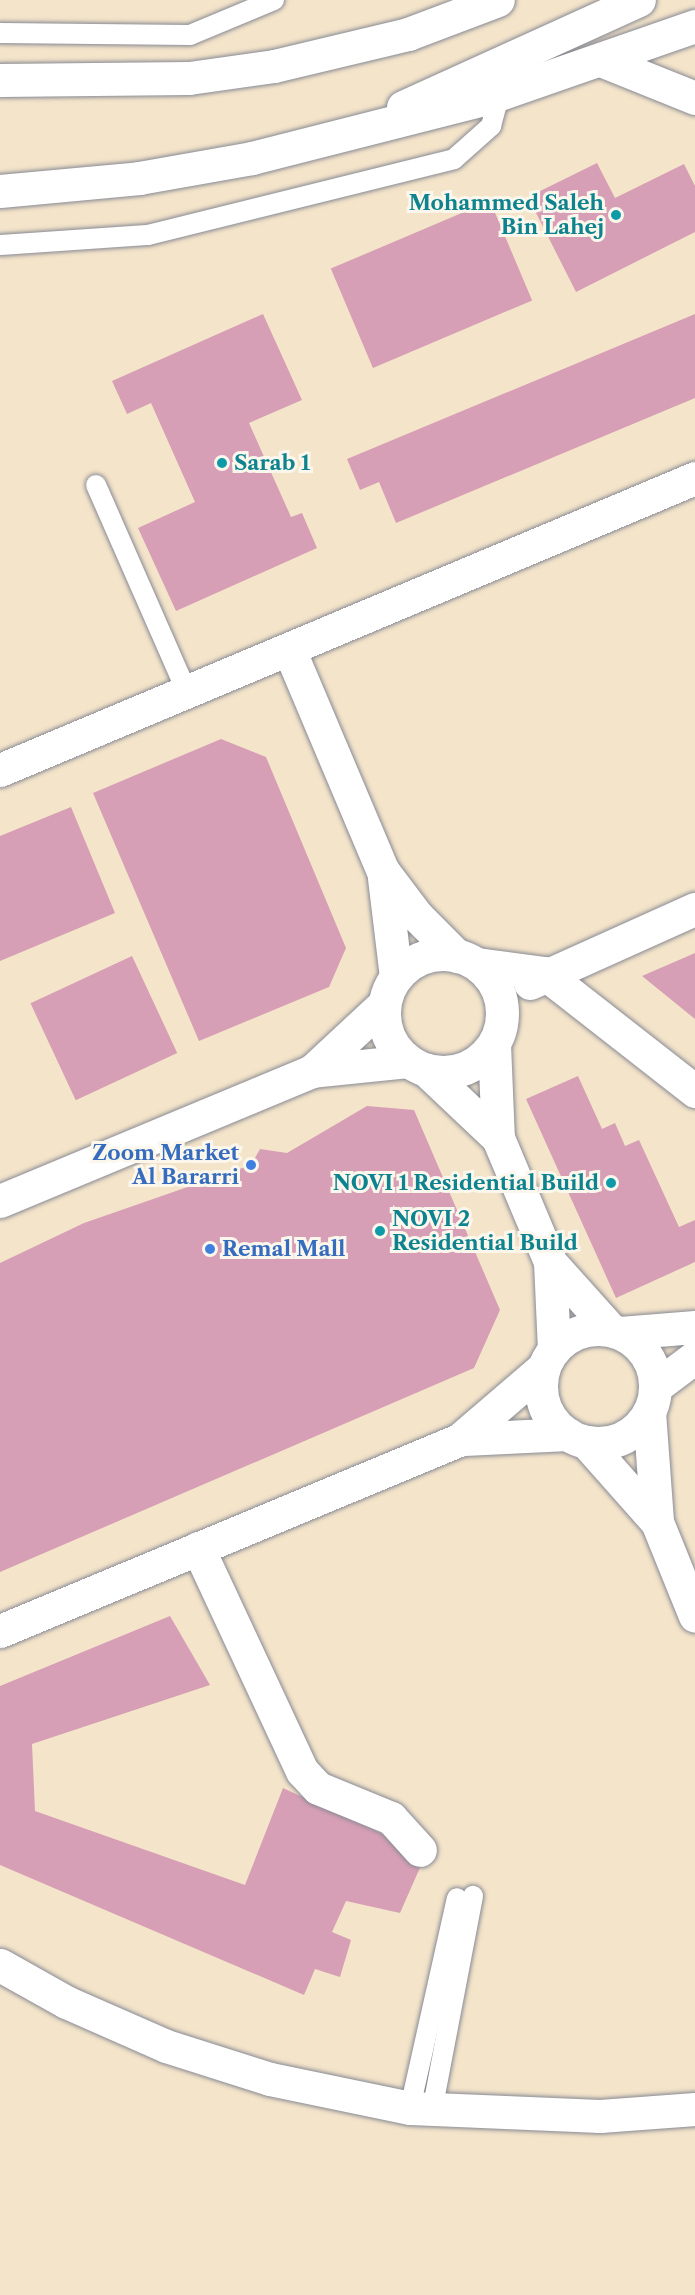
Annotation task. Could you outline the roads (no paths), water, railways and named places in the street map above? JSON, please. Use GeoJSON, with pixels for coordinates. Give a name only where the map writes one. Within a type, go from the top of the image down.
{"type":"FeatureCollection","features":[{"type":"Feature","properties":{"kind":"street"},"geometry":{"type":"LineString","coordinates":[[0,80],[189,78],[274,66],[408,34],[498,0]]}},
{"type":"Feature","properties":{"kind":"street"},"geometry":{"type":"LineString","coordinates":[[362,130],[473,70],[639,0]]}},
{"type":"Feature","properties":{"kind":"street"},"geometry":{"type":"LineString","coordinates":[[0,191],[139,178],[362,130],[500,93],[603,61],[695,26]]}},
{"type":"Feature","properties":{"kind":"street"},"geometry":{"type":"LineString","coordinates":[[603,61],[695,98]]}},
{"type":"Feature","properties":{"kind":"street"},"geometry":{"type":"LineString","coordinates":[[0,770],[695,478]]}},
{"type":"Feature","properties":{"kind":"street"},"geometry":{"type":"LineString","coordinates":[[289,649],[383,871],[417,916],[467,960],[500,998],[498,1138],[550,1262],[616,1331],[646,1355],[652,1400],[657,1522],[695,1616]]}},
{"type":"Feature","properties":{"kind":"street"},"geometry":{"type":"LineString","coordinates":[[383,871],[393,1046],[498,1138]]}},
{"type":"Feature","properties":{"kind":"street"},"geometry":{"type":"LineString","coordinates":[[0,1201],[312,1071],[417,1066],[465,1069],[544,973],[695,909]]}},
{"type":"Feature","properties":{"kind":"street"},"geometry":{"type":"LineString","coordinates":[[312,1071],[424,958],[467,960],[544,973],[695,1091]]}},
{"type":"Feature","properties":{"kind":"street"},"geometry":{"type":"LineString","coordinates":[[550,1262],[549,1358],[544,1405],[657,1522]]}},
{"type":"Feature","properties":{"kind":"street"},"geometry":{"type":"LineString","coordinates":[[0,1631],[459,1440],[549,1358],[586,1330],[616,1331],[695,1327]]}},
{"type":"Feature","properties":{"kind":"street"},"geometry":{"type":"LineString","coordinates":[[459,1440],[577,1438],[616,1440],[695,1357]]}},
{"type":"Feature","properties":{"kind":"street"},"geometry":{"type":"LineString","coordinates":[[198,1548],[302,1771],[318,1788],[391,1818],[420,1850]]}},
{"type":"Feature","properties":{"kind":"street"},"geometry":{"type":"LineString","coordinates":[[0,1965],[66,2002],[166,2046],[270,2079],[421,2110],[600,2116],[695,2109]]}},
{"type":"Feature","properties":{"kind":"lane"},"geometry":{"type":"LineString","coordinates":[[0,33],[190,35],[274,0]]}},
{"type":"Feature","properties":{"kind":"lane"},"geometry":{"type":"LineString","coordinates":[[0,245],[93,242],[180,229],[454,159],[491,126],[500,93]]}},
{"type":"Feature","properties":{"kind":"lane"},"geometry":{"type":"LineString","coordinates":[[96,485],[187,692]]}},
{"type":"Feature","properties":{"kind":"lane"},"geometry":{"type":"LineString","coordinates":[[421,2110],[465,1897]]}},
{"type":"Feature","properties":{"kind":"place","name":"Mohammed Saleh Bin Lahej"},"geometry":{"type":"Point","coordinates":[616,215]}},
{"type":"Feature","properties":{"kind":"place","name":"Sarab 1"},"geometry":{"type":"Point","coordinates":[222,463]}},
{"type":"Feature","properties":{"kind":"place","name":"Zoom Market Al Bararri"},"geometry":{"type":"Point","coordinates":[251,1165]}},
{"type":"Feature","properties":{"kind":"place","name":"NOVI 1 Residential Build"},"geometry":{"type":"Point","coordinates":[611,1183]}},
{"type":"Feature","properties":{"kind":"place","name":"NOVI 2 Residential Build"},"geometry":{"type":"Point","coordinates":[380,1231]}},
{"type":"Feature","properties":{"kind":"place","name":"Remal Mall"},"geometry":{"type":"Point","coordinates":[210,1249]}}]}
